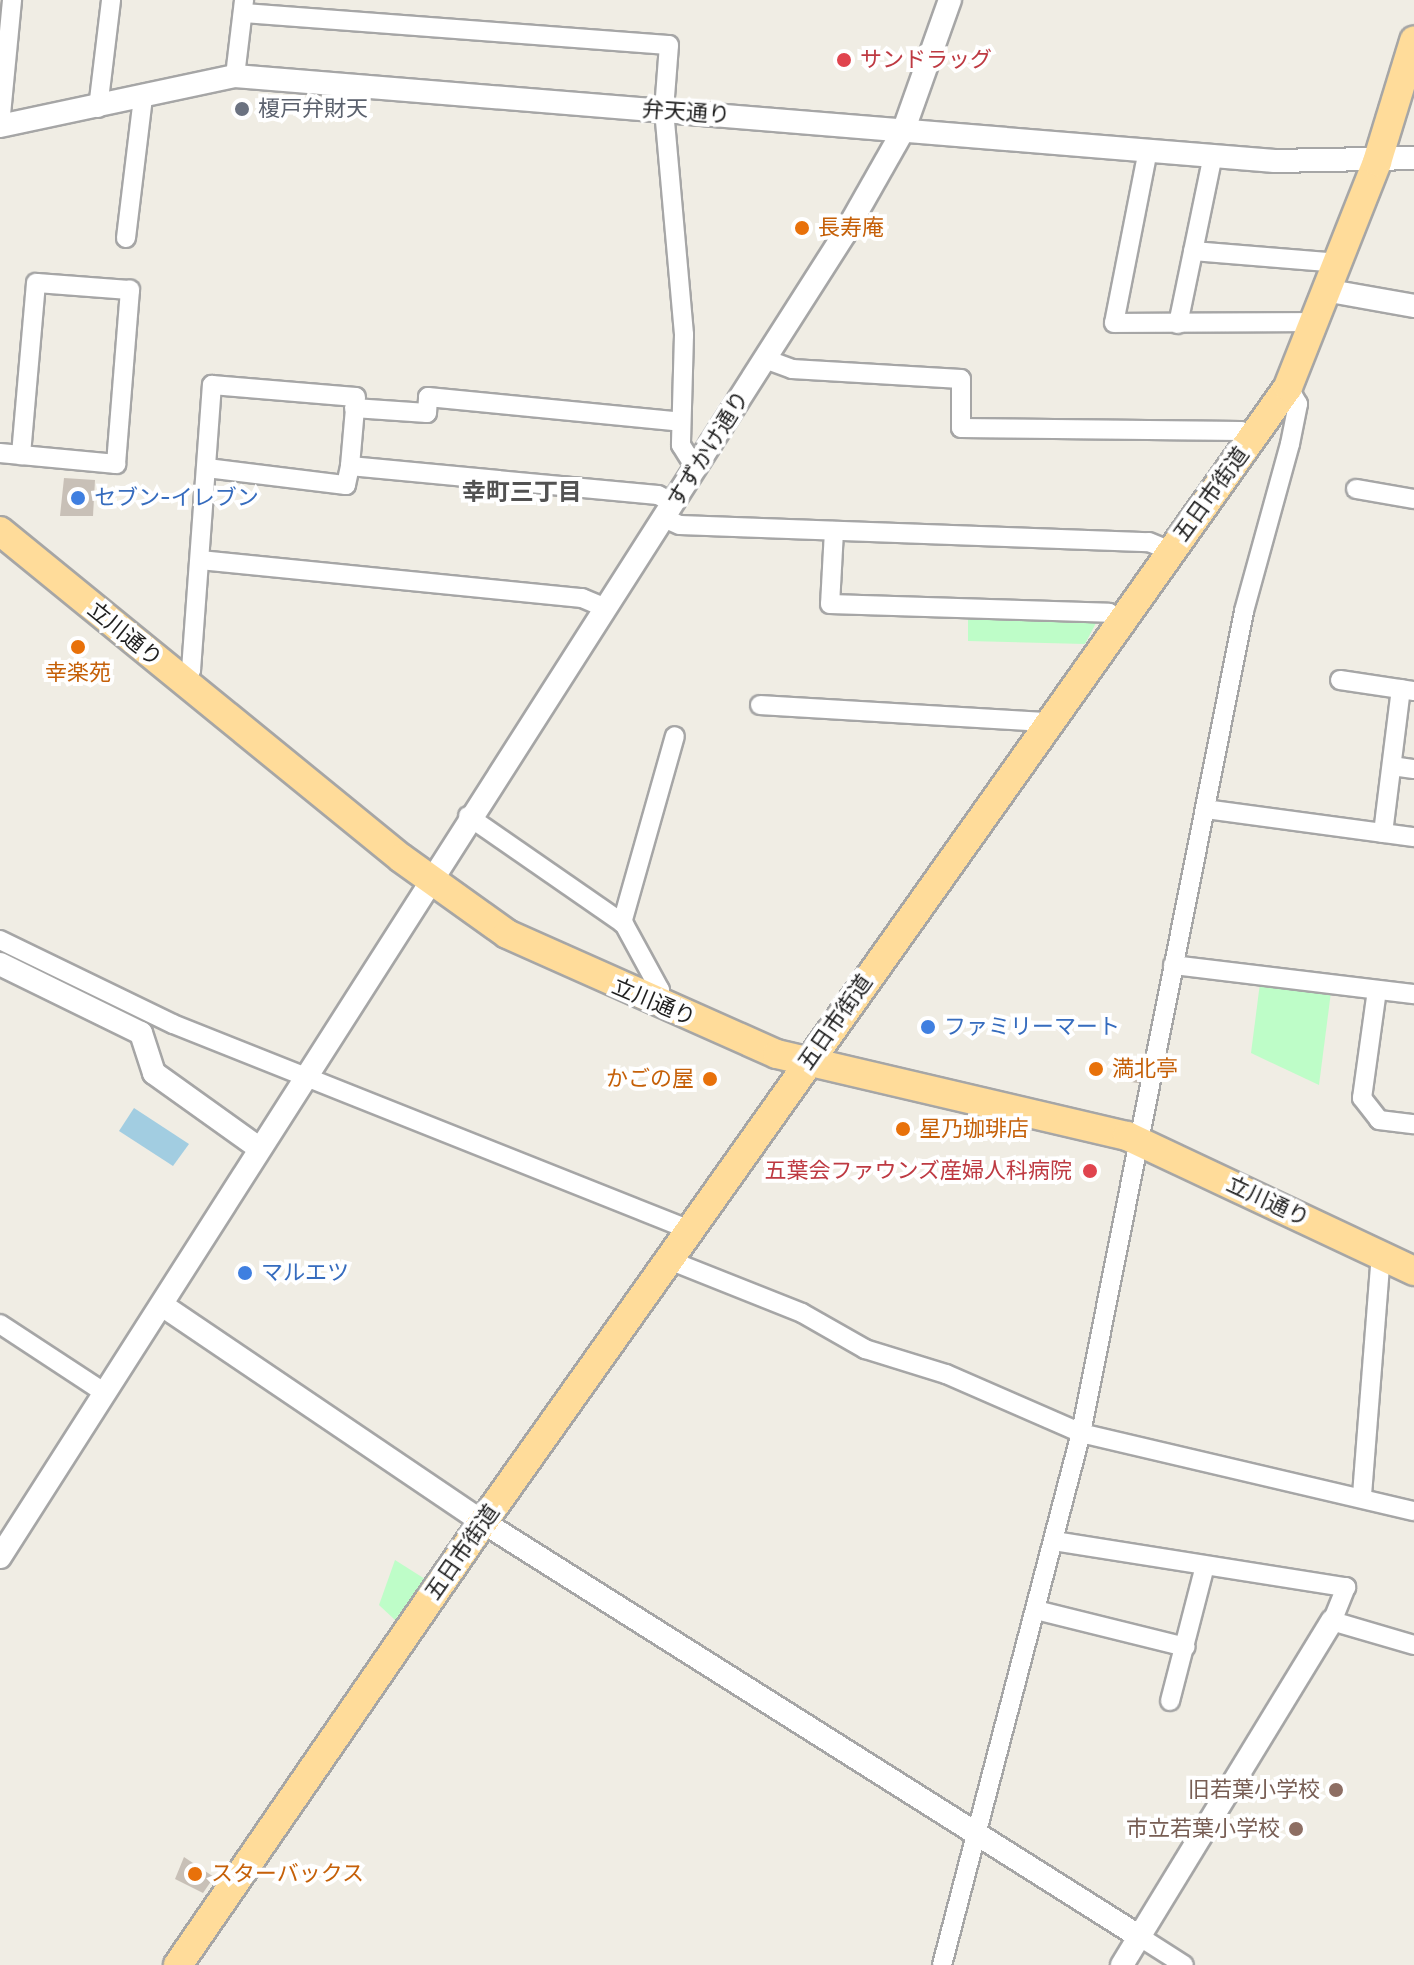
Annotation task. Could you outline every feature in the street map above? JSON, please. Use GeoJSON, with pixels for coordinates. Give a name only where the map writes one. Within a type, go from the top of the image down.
{"type":"FeatureCollection","features":[{"type":"Feature","properties":{"kind":"main road","name":"五日市街道"},"geometry":{"type":"LineString","coordinates":[[178,1965],[483,1522],[807,1061],[1288,387],[1318,322],[1377,162],[1414,41]]}},
{"type":"Feature","properties":{"kind":"main road","name":"立川通り"},"geometry":{"type":"LineString","coordinates":[[1,535],[430,880],[507,934],[655,1003],[807,1061],[1137,1140],[1414,1271]]}},
{"type":"Feature","properties":{"kind":"street"},"geometry":{"type":"LineString","coordinates":[[0,126],[12,0]]}},
{"type":"Feature","properties":{"kind":"street"},"geometry":{"type":"LineString","coordinates":[[98,108],[111,0]]}},
{"type":"Feature","properties":{"kind":"street","name":"すずかけ通り"},"geometry":{"type":"LineString","coordinates":[[0,1557],[309,1076],[468,816],[765,359],[904,129],[950,0]]}},
{"type":"Feature","properties":{"kind":"street"},"geometry":{"type":"LineString","coordinates":[[235,76],[243,6],[669,45],[664,110],[684,335],[681,422],[684,461],[695,467]]}},
{"type":"Feature","properties":{"kind":"street","name":"弁天通り"},"geometry":{"type":"LineString","coordinates":[[0,126],[98,108],[235,76],[1213,155],[1377,162],[1414,158]]}},
{"type":"Feature","properties":{"kind":"street"},"geometry":{"type":"LineString","coordinates":[[126,238],[143,97]]}},
{"type":"Feature","properties":{"kind":"street"},"geometry":{"type":"LineString","coordinates":[[1148,150],[1114,323],[1318,322]]}},
{"type":"Feature","properties":{"kind":"street"},"geometry":{"type":"LineString","coordinates":[[1178,324],[1213,155]]}},
{"type":"Feature","properties":{"kind":"street"},"geometry":{"type":"LineString","coordinates":[[1193,251],[1340,263]]}},
{"type":"Feature","properties":{"kind":"street"},"geometry":{"type":"LineString","coordinates":[[0,453],[21,455],[116,464],[130,290],[36,283],[21,455]]}},
{"type":"Feature","properties":{"kind":"street"},"geometry":{"type":"LineString","coordinates":[[1330,291],[1414,306]]}},
{"type":"Feature","properties":{"kind":"street"},"geometry":{"type":"LineString","coordinates":[[765,359],[792,369],[961,379],[961,428],[1241,431],[1251,439]]}},
{"type":"Feature","properties":{"kind":"street"},"geometry":{"type":"LineString","coordinates":[[183,681],[191,670],[212,385],[356,397],[346,485],[207,468]]}},
{"type":"Feature","properties":{"kind":"street"},"geometry":{"type":"LineString","coordinates":[[942,1965],[1081,1433],[1244,611],[1298,404],[1288,387]]}},
{"type":"Feature","properties":{"kind":"street"},"geometry":{"type":"LineString","coordinates":[[354,408],[427,413],[428,397],[681,422]]}},
{"type":"Feature","properties":{"kind":"street"},"geometry":{"type":"LineString","coordinates":[[350,466],[658,495],[676,525],[1149,542],[1170,551]]}},
{"type":"Feature","properties":{"kind":"street"},"geometry":{"type":"LineString","coordinates":[[1356,489],[1414,499]]}},
{"type":"Feature","properties":{"kind":"street"},"geometry":{"type":"LineString","coordinates":[[834,531],[830,604],[1109,613],[1122,621]]}},
{"type":"Feature","properties":{"kind":"street"},"geometry":{"type":"LineString","coordinates":[[200,560],[582,598],[606,608]]}},
{"type":"Feature","properties":{"kind":"street"},"geometry":{"type":"LineString","coordinates":[[1340,680],[1408,690],[1392,766],[1383,833]]}},
{"type":"Feature","properties":{"kind":"street"},"geometry":{"type":"LineString","coordinates":[[760,705],[1048,722]]}},
{"type":"Feature","properties":{"kind":"street"},"geometry":{"type":"LineString","coordinates":[[622,923],[675,736]]}},
{"type":"Feature","properties":{"kind":"street"},"geometry":{"type":"LineString","coordinates":[[1392,766],[1414,769]]}},
{"type":"Feature","properties":{"kind":"street"},"geometry":{"type":"LineString","coordinates":[[1206,809],[1414,837]]}},
{"type":"Feature","properties":{"kind":"street"},"geometry":{"type":"LineString","coordinates":[[468,816],[622,923],[660,990],[655,1003]]}},
{"type":"Feature","properties":{"kind":"street"},"geometry":{"type":"LineString","coordinates":[[0,940],[173,1024],[690,1230]]}},
{"type":"Feature","properties":{"kind":"street"},"geometry":{"type":"LineString","coordinates":[[0,964],[141,1033],[154,1073],[260,1149]]}},
{"type":"Feature","properties":{"kind":"street"},"geometry":{"type":"LineString","coordinates":[[1173,965],[1414,994]]}},
{"type":"Feature","properties":{"kind":"street"},"geometry":{"type":"LineString","coordinates":[[1377,990],[1362,1098],[1379,1120],[1414,1124]]}},
{"type":"Feature","properties":{"kind":"street"},"geometry":{"type":"LineString","coordinates":[[1362,1495],[1381,1255]]}},
{"type":"Feature","properties":{"kind":"street"},"geometry":{"type":"LineString","coordinates":[[669,1260],[802,1313],[865,1349],[946,1374],[1081,1433],[1362,1495],[1414,1511]]}},
{"type":"Feature","properties":{"kind":"street"},"geometry":{"type":"LineString","coordinates":[[162,1305],[483,1522],[975,1838],[1184,1965]]}},
{"type":"Feature","properties":{"kind":"street"},"geometry":{"type":"LineString","coordinates":[[0,1324],[105,1393]]}},
{"type":"Feature","properties":{"kind":"street"},"geometry":{"type":"LineString","coordinates":[[1054,1541],[1346,1587],[1332,1621],[1122,1965]]}},
{"type":"Feature","properties":{"kind":"street"},"geometry":{"type":"LineString","coordinates":[[1170,1701],[1205,1566]]}},
{"type":"Feature","properties":{"kind":"street"},"geometry":{"type":"LineString","coordinates":[[1036,1610],[1185,1647]]}},
{"type":"Feature","properties":{"kind":"street"},"geometry":{"type":"LineString","coordinates":[[1332,1621],[1414,1645]]}},
{"type":"Feature","properties":{"kind":"green space"},"geometry":{"type":"Polygon","coordinates":[[[968,617],[1097,621],[1085,644],[968,641],[968,617]]]}},
{"type":"Feature","properties":{"kind":"green space"},"geometry":{"type":"Polygon","coordinates":[[[1260,983],[1331,992],[1319,1085],[1251,1053],[1260,983]]]}},
{"type":"Feature","properties":{"kind":"green space"},"geometry":{"type":"Polygon","coordinates":[[[395,1560],[425,1579],[395,1620],[379,1605],[395,1560]]]}},
{"type":"Feature","properties":{"kind":"water"},"geometry":{"type":"Polygon","coordinates":[[[134,1108],[189,1144],[173,1166],[119,1131],[134,1108]]]}},
{"type":"Feature","properties":{"kind":"building","name":"セブン-イレブン"},"geometry":{"type":"Polygon","coordinates":[[[64,478],[95,480],[93,516],[60,516],[64,478]]]}},
{"type":"Feature","properties":{"kind":"building"},"geometry":{"type":"Polygon","coordinates":[[[1127,1066],[1146,1070],[1144,1084],[1124,1081],[1127,1066]]]}},
{"type":"Feature","properties":{"kind":"building"},"geometry":{"type":"Polygon","coordinates":[[[184,1857],[214,1877],[203,1893],[175,1879],[184,1857]]]}},
{"type":"Feature","properties":{"kind":"place","name":"サンドラッグ"},"geometry":{"type":"Point","coordinates":[844,60]}},
{"type":"Feature","properties":{"kind":"place","name":"榎戸弁財天"},"geometry":{"type":"Point","coordinates":[242,109]}},
{"type":"Feature","properties":{"kind":"place","name":"長寿庵"},"geometry":{"type":"Point","coordinates":[802,228]}},
{"type":"Feature","properties":{"kind":"place","name":"セブン-イレブン"},"geometry":{"type":"Point","coordinates":[78,498]}},
{"type":"Feature","properties":{"kind":"place","name":"幸楽苑"},"geometry":{"type":"Point","coordinates":[78,647]}},
{"type":"Feature","properties":{"kind":"place","name":"ファミリーマート"},"geometry":{"type":"Point","coordinates":[928,1027]}},
{"type":"Feature","properties":{"kind":"place","name":"満北亭"},"geometry":{"type":"Point","coordinates":[1096,1069]}},
{"type":"Feature","properties":{"kind":"place","name":"かごの屋"},"geometry":{"type":"Point","coordinates":[710,1079]}},
{"type":"Feature","properties":{"kind":"place","name":"星乃珈琲店"},"geometry":{"type":"Point","coordinates":[903,1129]}},
{"type":"Feature","properties":{"kind":"place","name":"五葉会ファウンズ産婦人科病院"},"geometry":{"type":"Point","coordinates":[1090,1171]}},
{"type":"Feature","properties":{"kind":"place","name":"マルエツ"},"geometry":{"type":"Point","coordinates":[245,1273]}},
{"type":"Feature","properties":{"kind":"place","name":"旧若葉小学校"},"geometry":{"type":"Point","coordinates":[1336,1790]}},
{"type":"Feature","properties":{"kind":"place","name":"市立若葉小学校"},"geometry":{"type":"Point","coordinates":[1296,1829]}},
{"type":"Feature","properties":{"kind":"place","name":"スターバックス"},"geometry":{"type":"Point","coordinates":[195,1874]}},
{"type":"Feature","properties":{"kind":"district","name":"幸町三丁目"},"geometry":{"type":"Point","coordinates":[522,493]}}]}
